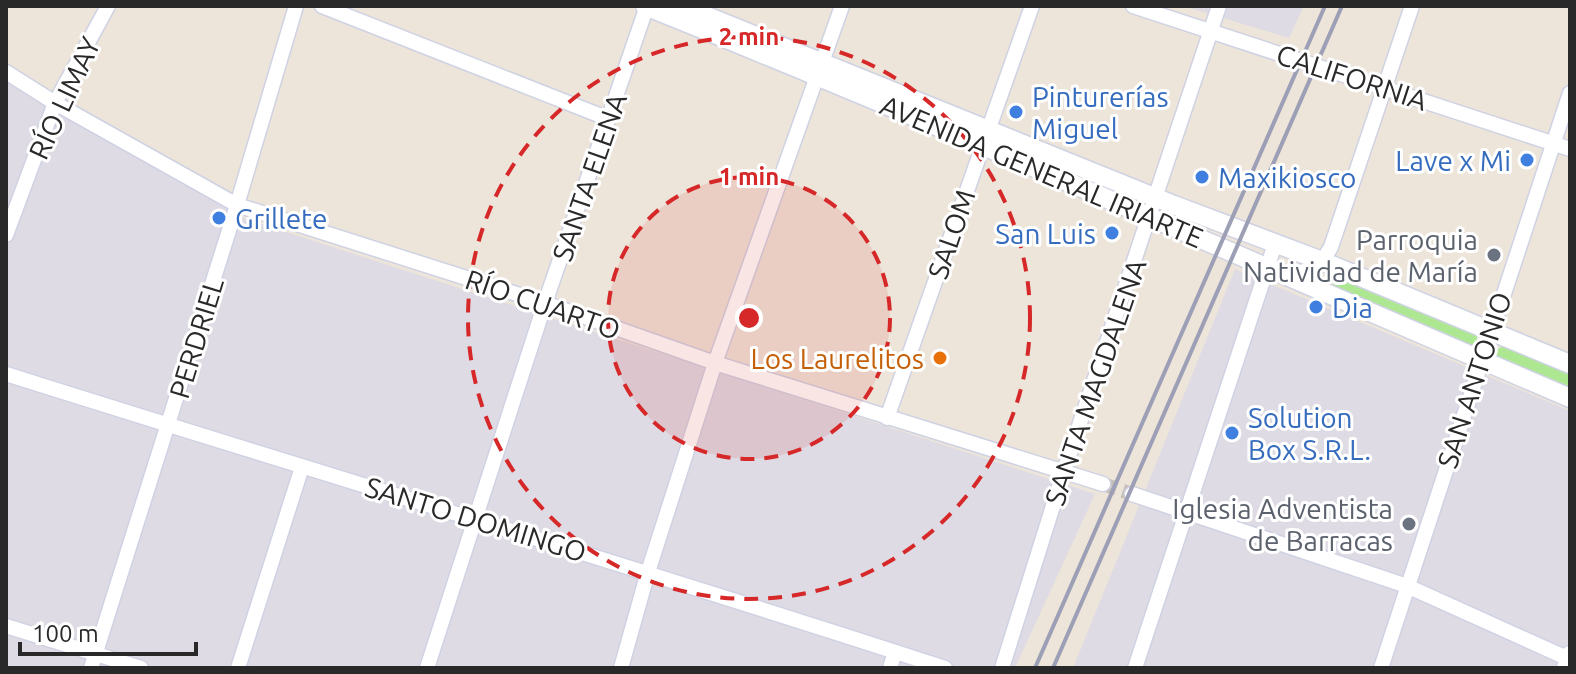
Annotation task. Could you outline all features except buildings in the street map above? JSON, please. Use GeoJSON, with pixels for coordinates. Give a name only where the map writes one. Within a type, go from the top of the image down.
{"type":"FeatureCollection","features":[{"type":"Feature","properties":{"kind":"main road","name":"AVENIDA GENERAL IRIARTE"},"geometry":{"type":"LineString","coordinates":[[646,6],[821,69]]}},
{"type":"Feature","properties":{"kind":"main road","name":"AVENIDA GENERAL IRIARTE"},"geometry":{"type":"LineString","coordinates":[[682,6],[985,138],[1150,219],[1267,266],[1570,398]]}},
{"type":"Feature","properties":{"kind":"main road","name":"AVENIDA GENERAL IRIARTE"},"geometry":{"type":"LineString","coordinates":[[985,138],[1157,198],[1322,261],[1570,364]]}},
{"type":"Feature","properties":{"kind":"main road"},"geometry":{"type":"LineString","coordinates":[[1566,668],[1570,657]]}},
{"type":"Feature","properties":{"kind":"street","name":"RÍO LIMAY"},"geometry":{"type":"LineString","coordinates":[[6,235],[55,103],[108,6]]}},
{"type":"Feature","properties":{"kind":"street","name":"PERDRIEL"},"geometry":{"type":"LineString","coordinates":[[93,660],[169,425],[296,6]]}},
{"type":"Feature","properties":{"kind":"street"},"geometry":{"type":"LineString","coordinates":[[322,6],[609,119]]}},
{"type":"Feature","properties":{"kind":"street","name":"SANTA ELENA"},"geometry":{"type":"LineString","coordinates":[[427,668],[545,303],[646,6]]}},
{"type":"Feature","properties":{"kind":"street"},"geometry":{"type":"LineString","coordinates":[[621,668],[648,572],[715,363],[842,6]]}},
{"type":"Feature","properties":{"kind":"street","name":"SALOM"},"geometry":{"type":"LineString","coordinates":[[887,418],[1032,6]]}},
{"type":"Feature","properties":{"kind":"street","name":"CALIFORNIA"},"geometry":{"type":"LineString","coordinates":[[1133,6],[1570,149]]}},
{"type":"Feature","properties":{"kind":"street","name":"SANTA MAGDALENA"},"geometry":{"type":"LineString","coordinates":[[1002,668],[1064,471],[1219,6]]}},
{"type":"Feature","properties":{"kind":"street"},"geometry":{"type":"LineString","coordinates":[[1287,275],[1304,272],[1322,261],[1331,247],[1412,6]]}},
{"type":"Feature","properties":{"kind":"street","name":"RÍO CUARTO"},"geometry":{"type":"LineString","coordinates":[[6,72],[55,103],[237,205],[545,303],[715,363],[1103,484]]}},
{"type":"Feature","properties":{"kind":"street","name":"SAN ANTONIO"},"geometry":{"type":"LineString","coordinates":[[1381,668],[1570,93]]}},
{"type":"Feature","properties":{"kind":"street"},"geometry":{"type":"LineString","coordinates":[[1135,668],[1275,244]]}},
{"type":"Feature","properties":{"kind":"street","name":"SANTO DOMINGO"},"geometry":{"type":"LineString","coordinates":[[6,374],[476,518],[945,668]]}},
{"type":"Feature","properties":{"kind":"street"},"geometry":{"type":"LineString","coordinates":[[238,668],[302,467]]}},
{"type":"Feature","properties":{"kind":"street"},"geometry":{"type":"LineString","coordinates":[[1132,494],[1407,586],[1570,657]]}},
{"type":"Feature","properties":{"kind":"street"},"geometry":{"type":"LineString","coordinates":[[6,626],[93,660],[141,668]]}},
{"type":"Feature","properties":{"kind":"street"},"geometry":{"type":"LineString","coordinates":[[890,668],[895,652]]}},
{"type":"Feature","properties":{"kind":"shaded area"},"geometry":{"type":"Polygon","coordinates":[[[1183,6],[1304,6],[1289,38],[1183,6]]]}},
{"type":"Feature","properties":{"kind":"shaded area"},"geometry":{"type":"Polygon","coordinates":[[[6,79],[246,219],[1095,494],[1015,668],[6,668],[6,79]]]}},
{"type":"Feature","properties":{"kind":"shaded area"},"geometry":{"type":"Polygon","coordinates":[[[1235,269],[1570,411],[1570,668],[1073,668],[1235,269]]]}},
{"type":"Feature","properties":{"kind":"green space"},"geometry":{"type":"Polygon","coordinates":[[[1335,275],[1477,333],[1477,340],[1472,346],[1334,287],[1332,279],[1335,275]]]}},
{"type":"Feature","properties":{"kind":"green space"},"geometry":{"type":"Polygon","coordinates":[[[1502,346],[1570,370],[1570,393],[1495,359],[1497,350],[1502,346]]]}},
{"type":"Feature","properties":{"kind":"tunnel"},"geometry":{"type":"LineString","coordinates":[[1103,484],[1132,494]]}},
{"type":"Feature","properties":{"kind":"railway"},"geometry":{"type":"LineString","coordinates":[[1035,668],[1325,6]]}},
{"type":"Feature","properties":{"kind":"railway"},"geometry":{"type":"LineString","coordinates":[[1053,668],[1342,6]]}},
{"type":"Feature","properties":{"kind":"place","name":"Pinturerías Miguel"},"geometry":{"type":"Point","coordinates":[1016,112]}},
{"type":"Feature","properties":{"kind":"place","name":"Lave x Mi"},"geometry":{"type":"Point","coordinates":[1527,160]}},
{"type":"Feature","properties":{"kind":"place","name":"Maxikiosco"},"geometry":{"type":"Point","coordinates":[1202,177]}},
{"type":"Feature","properties":{"kind":"place","name":"Grillete"},"geometry":{"type":"Point","coordinates":[219,218]}},
{"type":"Feature","properties":{"kind":"place","name":"San Luis"},"geometry":{"type":"Point","coordinates":[1112,233]}},
{"type":"Feature","properties":{"kind":"place","name":"Parroquia Natividad de María"},"geometry":{"type":"Point","coordinates":[1494,255]}},
{"type":"Feature","properties":{"kind":"place","name":"Dia"},"geometry":{"type":"Point","coordinates":[1316,307]}},
{"type":"Feature","properties":{"kind":"place","name":"Los Laurelitos"},"geometry":{"type":"Point","coordinates":[940,358]}},
{"type":"Feature","properties":{"kind":"place","name":"Solution Box S.R.L."},"geometry":{"type":"Point","coordinates":[1232,433]}},
{"type":"Feature","properties":{"kind":"place","name":"Iglesia Adventista de Barracas"},"geometry":{"type":"Point","coordinates":[1409,524]}}]}
